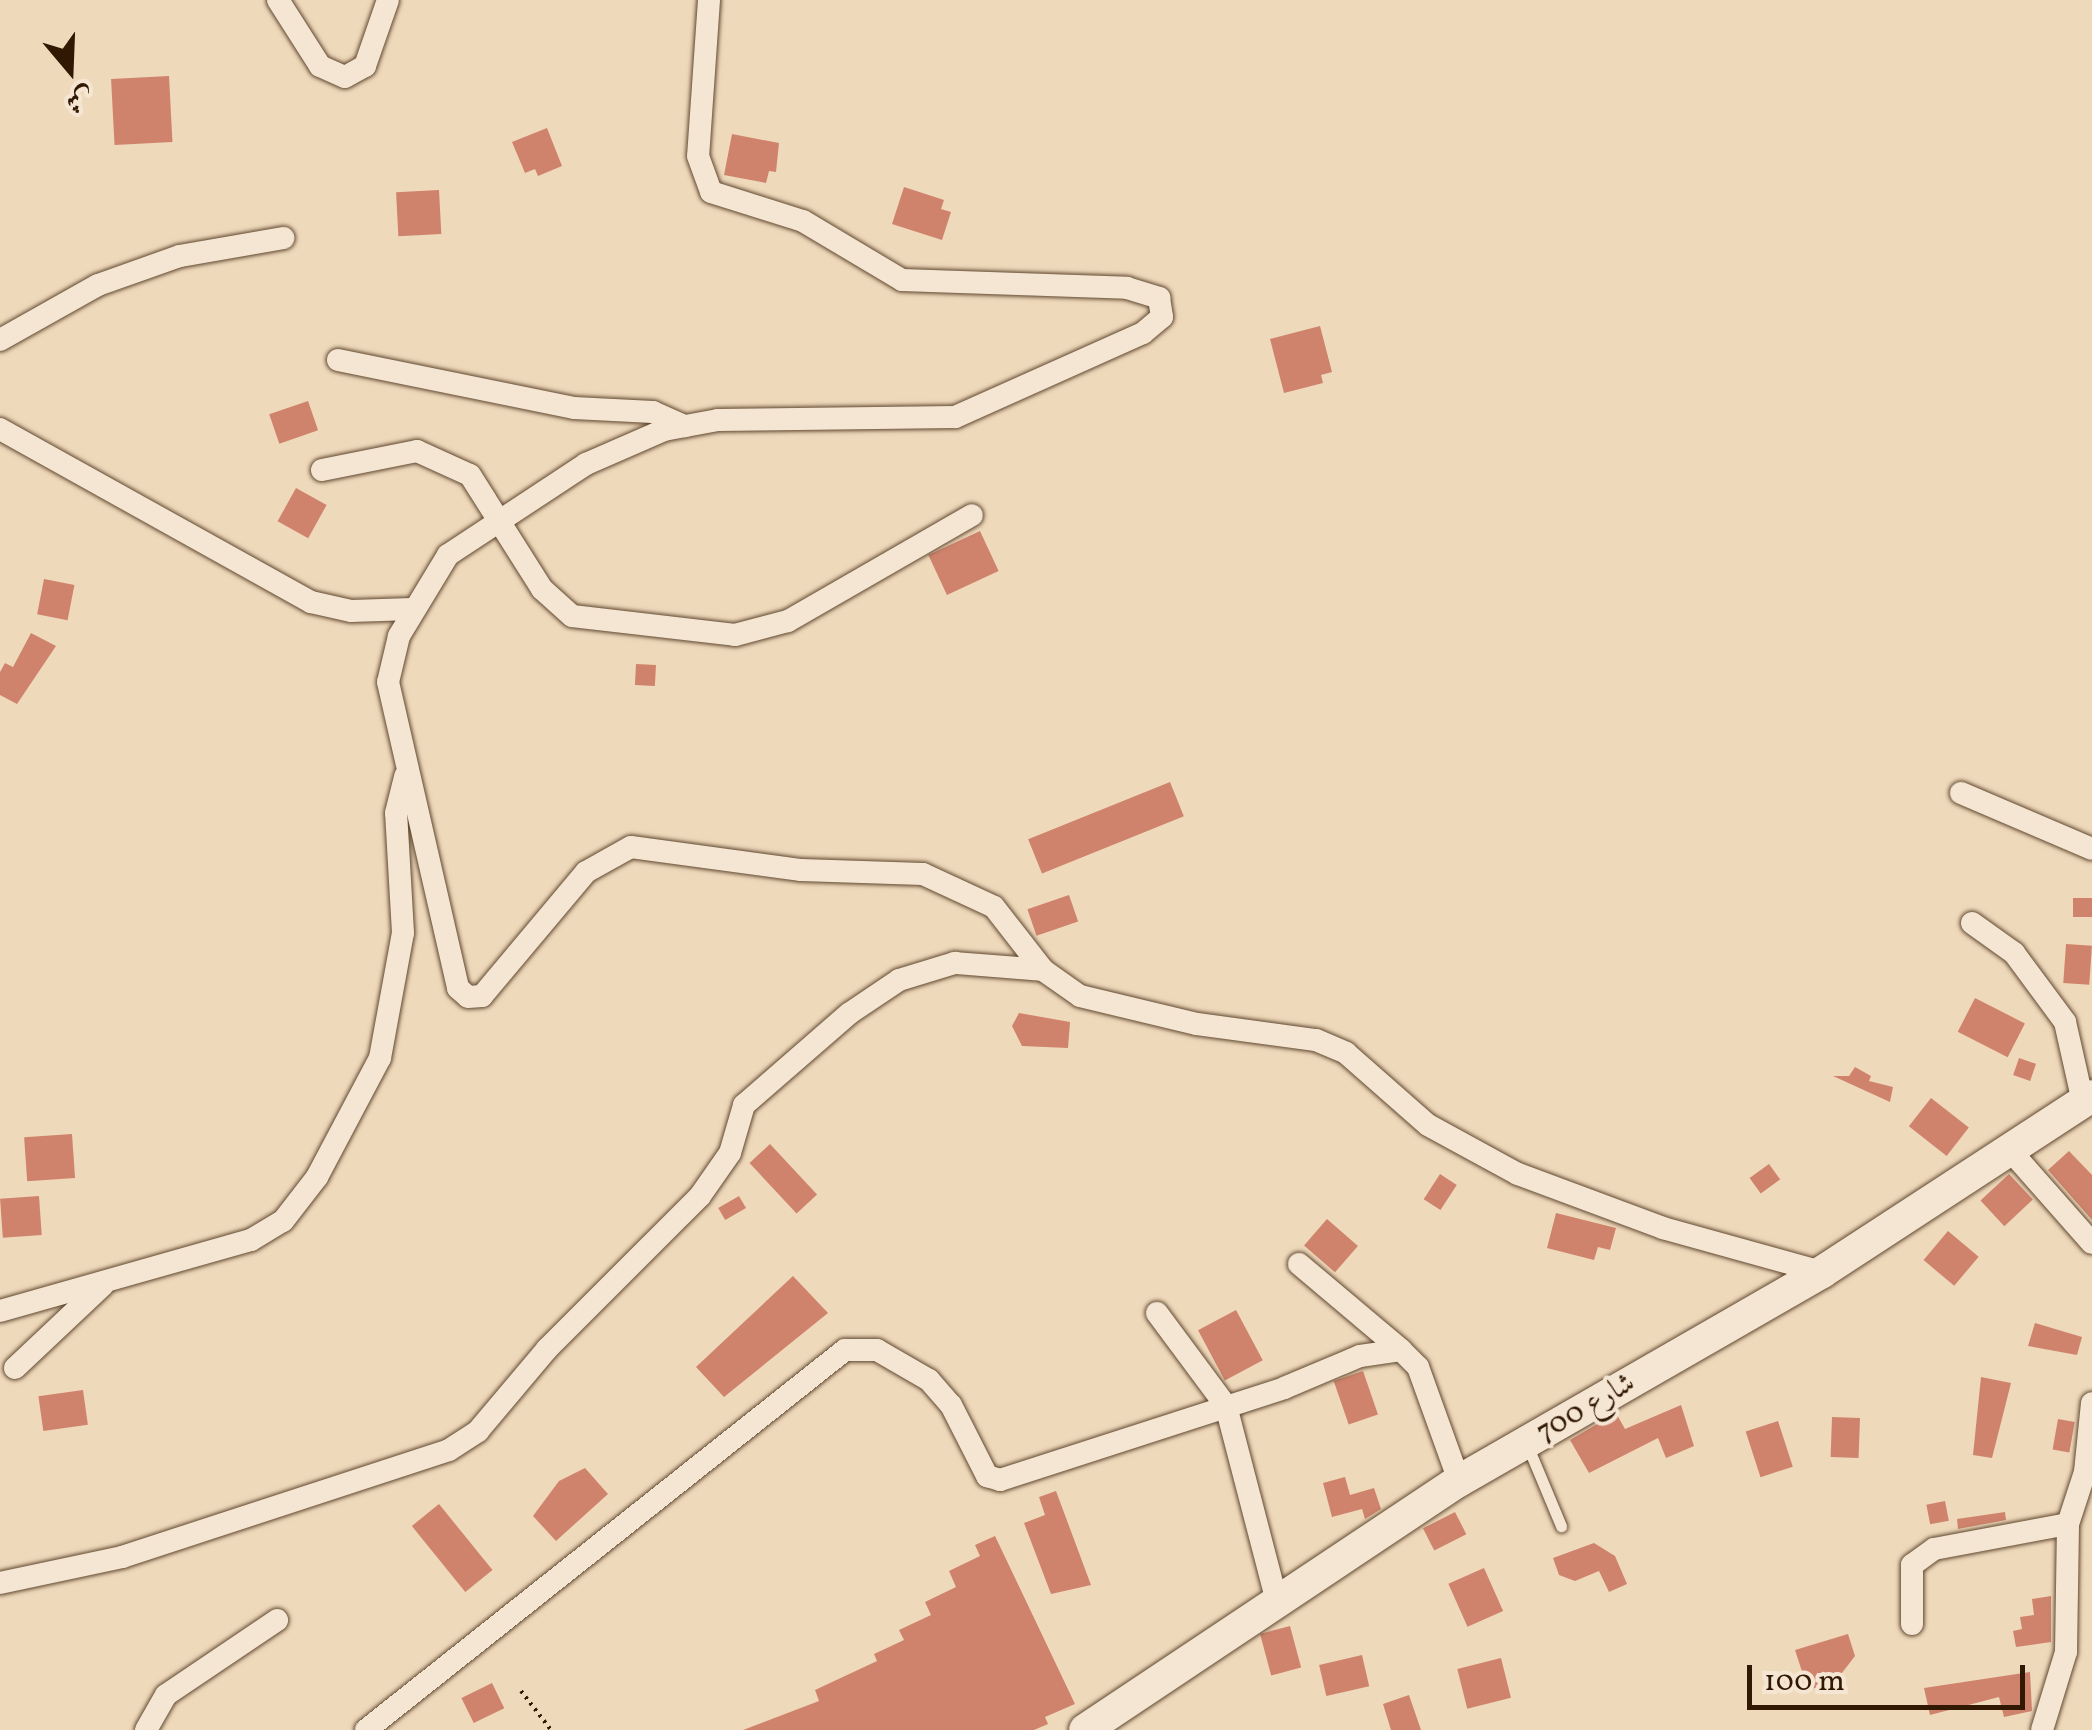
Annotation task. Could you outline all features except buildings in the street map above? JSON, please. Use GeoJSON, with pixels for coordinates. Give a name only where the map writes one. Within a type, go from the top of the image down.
{"type":"FeatureCollection","features":[{"type":"Feature","properties":{"kind":"main road","name":"شارع 700"},"geometry":{"type":"LineString","coordinates":[[1085,1730],[1276,1598],[1459,1481],[1822,1272],[2088,1099]]}},
{"type":"Feature","properties":{"kind":"street"},"geometry":{"type":"LineString","coordinates":[[278,0],[320,66],[345,77],[365,66],[388,0]]}},
{"type":"Feature","properties":{"kind":"street"},"geometry":{"type":"LineString","coordinates":[[709,0],[698,156],[711,192],[803,222],[902,280],[1126,288],[1158,298],[1162,316],[1143,333],[955,417],[718,420],[685,426],[586,464],[448,556],[412,609],[388,682],[454,976],[468,997],[491,988],[586,872],[631,847],[949,882],[1014,926],[1043,970]]}},
{"type":"Feature","properties":{"kind":"street"},"geometry":{"type":"LineString","coordinates":[[0,340],[114,279],[180,256],[283,238]]}},
{"type":"Feature","properties":{"kind":"street"},"geometry":{"type":"LineString","coordinates":[[338,360],[574,408],[652,412],[685,426]]}},
{"type":"Feature","properties":{"kind":"street"},"geometry":{"type":"LineString","coordinates":[[0,430],[312,602],[351,611],[412,609]]}},
{"type":"Feature","properties":{"kind":"street"},"geometry":{"type":"LineString","coordinates":[[322,470],[417,451],[470,475],[542,589],[572,616],[735,635],[788,620],[972,515]]}},
{"type":"Feature","properties":{"kind":"street"},"geometry":{"type":"LineString","coordinates":[[0,1311],[251,1240],[283,1221],[338,1146],[380,1058],[405,902],[396,813],[406,772]]}},
{"type":"Feature","properties":{"kind":"street"},"geometry":{"type":"LineString","coordinates":[[1961,793],[2092,849]]}},
{"type":"Feature","properties":{"kind":"street"},"geometry":{"type":"LineString","coordinates":[[1972,923],[2014,952],[2065,1022],[2088,1099]]}},
{"type":"Feature","properties":{"kind":"street"},"geometry":{"type":"LineString","coordinates":[[0,1583],[122,1557],[449,1450],[478,1432],[547,1350],[700,1196],[730,1153],[744,1104],[850,1012],[899,980],[955,962],[1043,970],[1100,1003],[1316,1040],[1346,1053],[1428,1125],[1518,1174],[1664,1228],[1822,1272]]}},
{"type":"Feature","properties":{"kind":"street"},"geometry":{"type":"LineString","coordinates":[[2009,1149],[2092,1243]]}},
{"type":"Feature","properties":{"kind":"street"},"geometry":{"type":"LineString","coordinates":[[1299,1264],[1418,1367],[1459,1481]]}},
{"type":"Feature","properties":{"kind":"street"},"geometry":{"type":"LineString","coordinates":[[15,1368],[107,1281]]}},
{"type":"Feature","properties":{"kind":"street"},"geometry":{"type":"LineString","coordinates":[[1157,1312],[1226,1406],[1276,1598]]}},
{"type":"Feature","properties":{"kind":"street"},"geometry":{"type":"LineString","coordinates":[[366,1730],[845,1350],[877,1350],[929,1380],[992,1479],[1052,1467],[1360,1356],[1400,1350]]}},
{"type":"Feature","properties":{"kind":"street"},"geometry":{"type":"LineString","coordinates":[[2042,1730],[2066,1652],[2068,1524],[2088,1472],[2092,1403]]}},
{"type":"Feature","properties":{"kind":"street"},"geometry":{"type":"LineString","coordinates":[[1912,1624],[1912,1565],[1934,1549],[2068,1524]]}},
{"type":"Feature","properties":{"kind":"street"},"geometry":{"type":"LineString","coordinates":[[146,1730],[154,1708],[177,1686],[277,1620]]}},
{"type":"Feature","properties":{"kind":"lane"},"geometry":{"type":"LineString","coordinates":[[1526,1442],[1560,1526]]}},
{"type":"Feature","properties":{"kind":"path"},"geometry":{"type":"LineString","coordinates":[[521,1691],[552,1730]]}}]}
